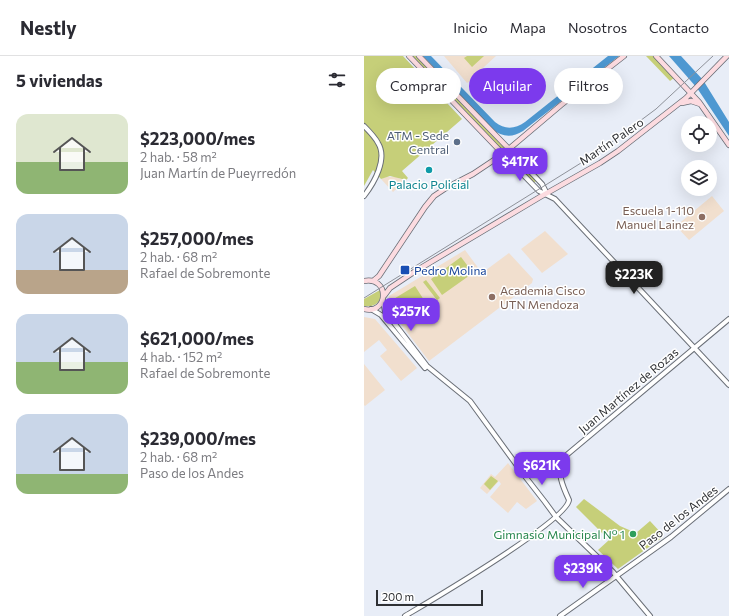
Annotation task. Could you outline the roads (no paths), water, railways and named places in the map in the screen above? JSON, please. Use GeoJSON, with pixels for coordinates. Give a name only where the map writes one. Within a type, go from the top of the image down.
{"type":"FeatureCollection","features":[{"type":"Feature","properties":{"kind":"main road"},"geometry":{"type":"LineString","coordinates":[[410,56],[503,154]]}},
{"type":"Feature","properties":{"kind":"main road"},"geometry":{"type":"LineString","coordinates":[[419,56],[455,95],[509,149]]}},
{"type":"Feature","properties":{"kind":"main road"},"geometry":{"type":"LineString","coordinates":[[367,280],[379,276],[434,196],[473,174],[503,154],[561,105],[624,56]]}},
{"type":"Feature","properties":{"kind":"main road"},"geometry":{"type":"LineString","coordinates":[[656,56],[701,105],[729,145]]}},
{"type":"Feature","properties":{"kind":"main road","name":"Martín Palero"},"geometry":{"type":"LineString","coordinates":[[371,309],[378,306],[390,288],[414,272],[605,160],[691,93],[727,56]]}},
{"type":"Feature","properties":{"kind":"main road"},"geometry":{"type":"LineString","coordinates":[[678,104],[691,101],[701,105]]}},
{"type":"Feature","properties":{"kind":"main road"},"geometry":{"type":"LineString","coordinates":[[367,280],[381,287],[383,298]]}},
{"type":"Feature","properties":{"kind":"main road"},"geometry":{"type":"LineString","coordinates":[[364,309],[371,309]]}},
{"type":"Feature","properties":{"kind":"street"},"geometry":{"type":"LineString","coordinates":[[364,126],[379,143],[381,159],[376,177],[364,196]]}},
{"type":"Feature","properties":{"kind":"street"},"geometry":{"type":"LineString","coordinates":[[509,149],[542,184],[547,194]]}},
{"type":"Feature","properties":{"kind":"street"},"geometry":{"type":"LineString","coordinates":[[503,154],[537,189],[555,199],[729,385]]}},
{"type":"Feature","properties":{"kind":"street"},"geometry":{"type":"LineString","coordinates":[[383,298],[383,306],[385,310],[427,366],[470,401],[556,517],[617,576],[650,616]]}},
{"type":"Feature","properties":{"kind":"street"},"geometry":{"type":"LineString","coordinates":[[371,309],[379,313],[425,368]]}},
{"type":"Feature","properties":{"kind":"street","name":"Juan Martínez de Rozas"},"geometry":{"type":"LineString","coordinates":[[405,616],[516,546],[556,517],[569,503],[561,482],[561,466],[564,458],[729,319]]}},
{"type":"Feature","properties":{"kind":"street","name":"Paso de los Andes"},"geometry":{"type":"LineString","coordinates":[[560,616],[672,537],[729,489]]}},
{"type":"Feature","properties":{"kind":"water"},"geometry":{"type":"Polygon","coordinates":[[[423,56],[431,56],[443,68],[434,68],[423,56]]]}},
{"type":"Feature","properties":{"kind":"water"},"geometry":{"type":"Polygon","coordinates":[[[608,56],[619,56],[604,68],[593,68],[608,56]]]}},
{"type":"Feature","properties":{"kind":"water"},"geometry":{"type":"Polygon","coordinates":[[[669,56],[681,56],[703,80],[729,122],[729,136],[717,116],[697,88],[669,56]]]}},
{"type":"Feature","properties":{"kind":"water"},"geometry":{"type":"Polygon","coordinates":[[[461,87],[469,95],[469,104],[478,104],[499,125],[510,128],[525,122],[554,99],[554,104],[558,104],[523,131],[515,135],[503,135],[492,129],[461,96],[461,87]]]}},
{"type":"Feature","properties":{"kind":"tram line"},"geometry":{"type":"LineString","coordinates":[[364,298],[597,153],[656,109],[713,56]]}},
{"type":"Feature","properties":{"kind":"place","name":"ATM - Sede Central"},"geometry":{"type":"Point","coordinates":[457,142]}},
{"type":"Feature","properties":{"kind":"place","name":"Palacio Policial"},"geometry":{"type":"Point","coordinates":[429,170]}},
{"type":"Feature","properties":{"kind":"place","name":"Escuela 1-110 Manuel Lainez"},"geometry":{"type":"Point","coordinates":[702,217]}},
{"type":"Feature","properties":{"kind":"place","name":"Pedro Molina"},"geometry":{"type":"Point","coordinates":[405,270]}},
{"type":"Feature","properties":{"kind":"place","name":"Academia Cisco UTN Mendoza"},"geometry":{"type":"Point","coordinates":[492,297]}},
{"type":"Feature","properties":{"kind":"place","name":"Gimnasio Municipal N° 1"},"geometry":{"type":"Point","coordinates":[633,534]}}]}
